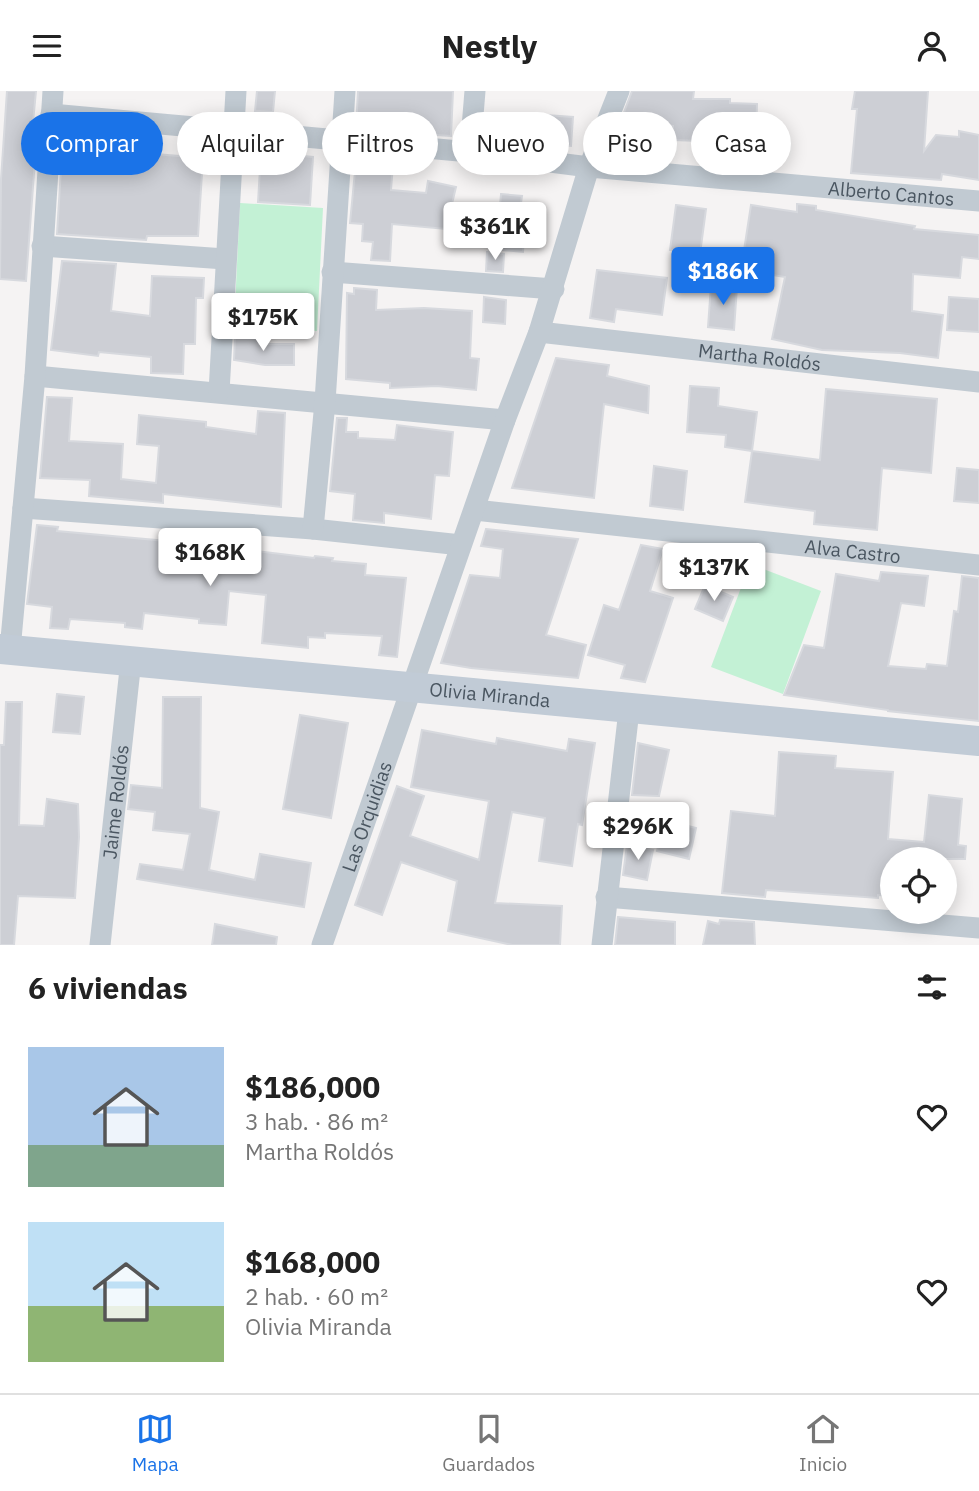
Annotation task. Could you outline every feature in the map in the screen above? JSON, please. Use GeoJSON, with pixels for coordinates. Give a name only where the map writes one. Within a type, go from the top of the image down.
{"type":"FeatureCollection","features":[{"type":"Feature","properties":{"kind":"street"},"geometry":{"type":"LineString","coordinates":[[51,112],[53,91]]}},
{"type":"Feature","properties":{"kind":"street"},"geometry":{"type":"LineString","coordinates":[[235,112],[236,91]]}},
{"type":"Feature","properties":{"kind":"street"},"geometry":{"type":"LineString","coordinates":[[343,112],[345,91]]}},
{"type":"Feature","properties":{"kind":"street"},"geometry":{"type":"LineString","coordinates":[[473,112],[475,91]]}},
{"type":"Feature","properties":{"kind":"street","name":"Las Orquidias"},"geometry":{"type":"LineString","coordinates":[[611,112],[619,91]]}},
{"type":"Feature","properties":{"kind":"street"},"geometry":{"type":"LineString","coordinates":[[5,649],[23,508],[35,376],[47,175]]}},
{"type":"Feature","properties":{"kind":"street"},"geometry":{"type":"LineString","coordinates":[[219,392],[231,175]]}},
{"type":"Feature","properties":{"kind":"street"},"geometry":{"type":"LineString","coordinates":[[313,529],[339,175]]}},
{"type":"Feature","properties":{"kind":"street","name":"Las Orquidias"},"geometry":{"type":"LineString","coordinates":[[322,945],[505,420],[540,332],[587,175]]}},
{"type":"Feature","properties":{"kind":"street","name":"Alberto Cantos"},"geometry":{"type":"LineString","coordinates":[[677,175],[979,201]]}},
{"type":"Feature","properties":{"kind":"street"},"geometry":{"type":"LineString","coordinates":[[42,246],[225,259]]}},
{"type":"Feature","properties":{"kind":"street"},"geometry":{"type":"LineString","coordinates":[[332,272],[554,289]]}},
{"type":"Feature","properties":{"kind":"street","name":"Martha Roldós"},"geometry":{"type":"LineString","coordinates":[[540,332],[979,382]]}},
{"type":"Feature","properties":{"kind":"street"},"geometry":{"type":"LineString","coordinates":[[35,376],[505,420]]}},
{"type":"Feature","properties":{"kind":"street"},"geometry":{"type":"LineString","coordinates":[[23,508],[313,529],[461,545]]}},
{"type":"Feature","properties":{"kind":"street","name":"Alva Castro"},"geometry":{"type":"LineString","coordinates":[[475,510],[979,565]]}},
{"type":"Feature","properties":{"kind":"street","name":"Olivia Miranda"},"geometry":{"type":"LineString","coordinates":[[5,649],[979,741]]}},
{"type":"Feature","properties":{"kind":"street","name":"Jaime Roldós"},"geometry":{"type":"LineString","coordinates":[[100,945],[131,660]]}},
{"type":"Feature","properties":{"kind":"street"},"geometry":{"type":"LineString","coordinates":[[602,945],[629,710]]}},
{"type":"Feature","properties":{"kind":"street"},"geometry":{"type":"LineString","coordinates":[[606,897],[979,928]]}},
{"type":"Feature","properties":{"kind":"green space"},"geometry":{"type":"Polygon","coordinates":[[[240,203],[323,208],[317,331],[234,326],[240,203]]]}},
{"type":"Feature","properties":{"kind":"green space"},"geometry":{"type":"Polygon","coordinates":[[[750,564],[821,591],[783,694],[711,667],[750,564]]]}},
{"type":"Feature","properties":{"kind":"building"},"geometry":{"type":"Polygon","coordinates":[[[7,91],[36,91],[34,112],[21,112],[21,175],[34,175],[26,281],[0,279],[1,179],[7,91]]]}},
{"type":"Feature","properties":{"kind":"building"},"geometry":{"type":"Polygon","coordinates":[[[257,91],[275,91],[273,112],[255,111],[257,91]]]}},
{"type":"Feature","properties":{"kind":"building"},"geometry":{"type":"Polygon","coordinates":[[[358,91],[453,91],[451,136],[438,135],[438,112],[357,112],[358,91]]]}},
{"type":"Feature","properties":{"kind":"building"},"geometry":{"type":"Polygon","coordinates":[[[632,91],[694,91],[693,99],[730,99],[730,103],[757,104],[757,112],[691,112],[691,141],[677,140],[677,112],[624,112],[632,91]]]}},
{"type":"Feature","properties":{"kind":"building"},"geometry":{"type":"Polygon","coordinates":[[[855,91],[928,91],[924,151],[936,135],[959,137],[959,131],[979,135],[979,180],[942,174],[941,180],[851,173],[857,109],[852,109],[855,91]]]}},
{"type":"Feature","properties":{"kind":"building"},"geometry":{"type":"Polygon","coordinates":[[[569,117],[573,117],[569,146],[569,117]]]}},
{"type":"Feature","properties":{"kind":"building"},"geometry":{"type":"Polygon","coordinates":[[[163,155],[177,156],[177,175],[202,175],[198,236],[147,236],[146,240],[57,234],[61,175],[163,175],[163,155]]]}},
{"type":"Feature","properties":{"kind":"building"},"geometry":{"type":"Polygon","coordinates":[[[308,157],[313,157],[310,205],[258,202],[260,175],[308,175],[308,157]]]}},
{"type":"Feature","properties":{"kind":"building"},"geometry":{"type":"Polygon","coordinates":[[[355,175],[392,175],[391,190],[426,193],[428,181],[456,187],[446,229],[392,224],[390,261],[371,260],[373,242],[362,241],[363,224],[350,223],[355,175]]]}},
{"type":"Feature","properties":{"kind":"building"},"geometry":{"type":"Polygon","coordinates":[[[501,194],[522,196],[521,203],[544,205],[543,224],[525,222],[523,252],[491,249],[492,229],[498,230],[501,194]]]}},
{"type":"Feature","properties":{"kind":"building"},"geometry":{"type":"Polygon","coordinates":[[[797,204],[816,206],[816,210],[915,226],[914,229],[979,235],[979,259],[962,257],[960,278],[913,274],[912,311],[943,315],[938,358],[900,353],[822,350],[772,339],[785,277],[741,270],[751,205],[797,212],[797,204]]]}},
{"type":"Feature","properties":{"kind":"building"},"geometry":{"type":"Polygon","coordinates":[[[676,205],[706,209],[700,254],[670,250],[676,205]]]}},
{"type":"Feature","properties":{"kind":"building"},"geometry":{"type":"Polygon","coordinates":[[[487,252],[504,254],[503,272],[486,271],[487,252]]]}},
{"type":"Feature","properties":{"kind":"building"},"geometry":{"type":"Polygon","coordinates":[[[62,261],[116,264],[111,311],[150,316],[152,276],[204,278],[203,298],[196,298],[195,344],[184,344],[183,374],[151,373],[151,357],[99,352],[98,356],[51,350],[62,261]]]}},
{"type":"Feature","properties":{"kind":"building"},"geometry":{"type":"Polygon","coordinates":[[[597,270],[667,278],[662,315],[616,309],[614,322],[590,318],[597,270]]]}},
{"type":"Feature","properties":{"kind":"building"},"geometry":{"type":"Polygon","coordinates":[[[711,285],[737,287],[734,330],[708,327],[711,285]]]}},
{"type":"Feature","properties":{"kind":"building"},"geometry":{"type":"Polygon","coordinates":[[[354,288],[377,290],[376,310],[424,308],[472,311],[470,358],[479,359],[476,390],[437,386],[390,388],[390,383],[346,379],[347,293],[354,294],[354,288]]]}},
{"type":"Feature","properties":{"kind":"building"},"geometry":{"type":"Polygon","coordinates":[[[484,297],[506,300],[505,324],[483,322],[484,297]]]}},
{"type":"Feature","properties":{"kind":"building"},"geometry":{"type":"Polygon","coordinates":[[[949,297],[979,299],[979,332],[947,330],[949,297]]]}},
{"type":"Feature","properties":{"kind":"building"},"geometry":{"type":"Polygon","coordinates":[[[235,337],[259,339],[259,344],[294,344],[294,365],[265,365],[234,360],[235,337]]]}},
{"type":"Feature","properties":{"kind":"building"},"geometry":{"type":"Polygon","coordinates":[[[556,358],[609,365],[607,376],[649,386],[648,413],[604,404],[594,498],[512,488],[556,358]]]}},
{"type":"Feature","properties":{"kind":"building"},"geometry":{"type":"Polygon","coordinates":[[[690,386],[719,388],[718,406],[757,412],[752,451],[725,447],[726,435],[687,432],[690,386]]]}},
{"type":"Feature","properties":{"kind":"building"},"geometry":{"type":"Polygon","coordinates":[[[826,389],[937,399],[931,473],[882,468],[877,530],[814,524],[815,511],[745,502],[752,451],[820,460],[826,389]]]}},
{"type":"Feature","properties":{"kind":"building"},"geometry":{"type":"Polygon","coordinates":[[[47,397],[72,398],[69,441],[123,444],[121,479],[156,483],[159,446],[137,444],[139,415],[206,422],[206,427],[256,434],[258,411],[285,413],[281,507],[163,494],[163,503],[89,496],[90,480],[40,478],[47,397]]]}},
{"type":"Feature","properties":{"kind":"building"},"geometry":{"type":"Polygon","coordinates":[[[337,418],[347,418],[346,432],[358,432],[358,438],[395,440],[397,425],[453,432],[449,476],[435,475],[431,519],[384,513],[384,523],[353,520],[355,494],[330,491],[337,418]]]}},
{"type":"Feature","properties":{"kind":"building"},"geometry":{"type":"Polygon","coordinates":[[[654,466],[687,471],[683,510],[650,506],[654,466]]]}},
{"type":"Feature","properties":{"kind":"building"},"geometry":{"type":"Polygon","coordinates":[[[957,468],[979,470],[979,503],[954,501],[957,468]]]}},
{"type":"Feature","properties":{"kind":"building"},"geometry":{"type":"Polygon","coordinates":[[[37,525],[58,527],[57,531],[189,543],[187,569],[221,572],[223,547],[333,558],[332,561],[366,564],[365,575],[406,578],[397,657],[379,655],[382,636],[325,633],[325,638],[308,637],[308,648],[262,643],[266,595],[229,591],[226,625],[144,613],[142,629],[125,627],[125,623],[70,619],[68,629],[50,628],[52,607],[27,604],[37,525]]]}},
{"type":"Feature","properties":{"kind":"building"},"geometry":{"type":"Polygon","coordinates":[[[486,529],[578,539],[546,635],[586,645],[578,678],[441,663],[470,575],[500,578],[503,549],[481,546],[486,529]]]}},
{"type":"Feature","properties":{"kind":"building"},"geometry":{"type":"Polygon","coordinates":[[[641,545],[663,549],[650,591],[673,598],[645,682],[621,678],[625,665],[588,655],[604,605],[619,610],[641,545]]]}},
{"type":"Feature","properties":{"kind":"building"},"geometry":{"type":"Polygon","coordinates":[[[881,572],[928,576],[924,606],[901,603],[888,666],[926,669],[927,664],[947,666],[954,611],[958,612],[962,576],[979,578],[979,721],[888,711],[784,695],[804,645],[824,648],[836,574],[879,581],[881,572]]]}},
{"type":"Feature","properties":{"kind":"building"},"geometry":{"type":"Polygon","coordinates":[[[705,585],[733,597],[723,621],[695,609],[705,585]]]}},
{"type":"Feature","properties":{"kind":"building"},"geometry":{"type":"Polygon","coordinates":[[[57,694],[84,697],[80,734],[53,732],[57,694]]]}},
{"type":"Feature","properties":{"kind":"building"},"geometry":{"type":"Polygon","coordinates":[[[163,697],[201,697],[200,808],[219,812],[209,870],[255,880],[260,854],[311,863],[304,907],[137,879],[140,864],[183,870],[190,834],[153,830],[155,812],[128,809],[131,785],[162,788],[163,697]]]}},
{"type":"Feature","properties":{"kind":"building"},"geometry":{"type":"Polygon","coordinates":[[[6,702],[22,702],[19,825],[44,826],[47,799],[78,804],[75,898],[18,896],[14,945],[0,945],[0,745],[4,745],[6,702]]]}},
{"type":"Feature","properties":{"kind":"building"},"geometry":{"type":"Polygon","coordinates":[[[300,715],[348,723],[331,818],[283,809],[300,715]]]}},
{"type":"Feature","properties":{"kind":"building"},"geometry":{"type":"Polygon","coordinates":[[[422,730],[496,744],[497,738],[567,751],[569,739],[595,743],[582,825],[578,824],[572,866],[539,861],[545,818],[512,812],[495,903],[562,906],[560,945],[512,945],[448,931],[457,881],[401,862],[382,915],[355,905],[397,786],[424,796],[410,836],[479,860],[489,801],[411,787],[422,730]]]}},
{"type":"Feature","properties":{"kind":"building"},"geometry":{"type":"Polygon","coordinates":[[[638,743],[669,750],[659,796],[632,795],[638,743]]]}},
{"type":"Feature","properties":{"kind":"building"},"geometry":{"type":"Polygon","coordinates":[[[779,752],[836,756],[835,768],[893,772],[888,839],[924,842],[929,795],[962,799],[958,845],[966,846],[965,859],[957,859],[957,847],[880,847],[878,898],[766,890],[765,897],[722,893],[731,811],[775,816],[779,752]]]}},
{"type":"Feature","properties":{"kind":"building"},"geometry":{"type":"Polygon","coordinates":[[[664,820],[696,828],[689,859],[657,851],[664,820]]]}},
{"type":"Feature","properties":{"kind":"building"},"geometry":{"type":"Polygon","coordinates":[[[627,845],[653,850],[647,880],[623,875],[627,845]]]}},
{"type":"Feature","properties":{"kind":"building"},"geometry":{"type":"Polygon","coordinates":[[[618,917],[675,922],[675,945],[615,945],[618,917]]]}},
{"type":"Feature","properties":{"kind":"building"},"geometry":{"type":"Polygon","coordinates":[[[720,920],[754,922],[755,945],[703,945],[708,921],[719,924],[720,920]]]}},
{"type":"Feature","properties":{"kind":"building"},"geometry":{"type":"Polygon","coordinates":[[[215,924],[277,937],[276,945],[212,945],[215,924]]]}}]}
